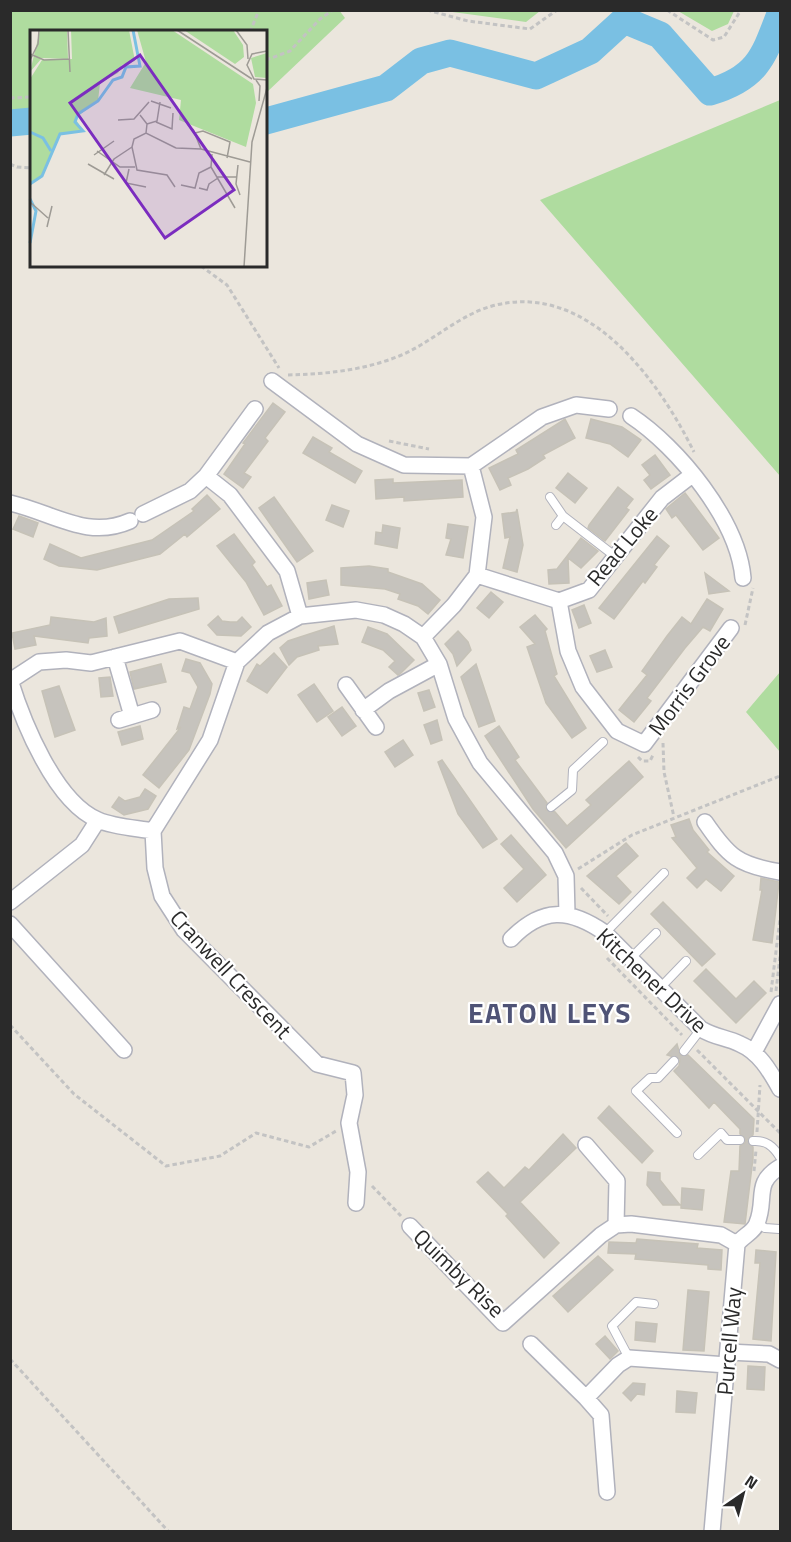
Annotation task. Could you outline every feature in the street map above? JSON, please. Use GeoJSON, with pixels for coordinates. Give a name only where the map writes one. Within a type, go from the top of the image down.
{"type":"FeatureCollection","features":[{"type":"Feature","properties":{"kind":"street"},"geometry":{"type":"LineString","coordinates":[[272,381],[357,444],[404,465],[471,465],[542,417],[576,405],[609,409]]}},
{"type":"Feature","properties":{"kind":"street"},"geometry":{"type":"LineString","coordinates":[[10,503],[91,529],[113,529],[190,491],[206,476],[255,409]]}},
{"type":"Feature","properties":{"kind":"street"},"geometry":{"type":"LineString","coordinates":[[631,416],[652,429],[678,456],[692,475],[727,528],[742,564],[743,578]]}},
{"type":"Feature","properties":{"kind":"street"},"geometry":{"type":"LineString","coordinates":[[423,638],[454,606],[477,574],[484,517],[471,465]]}},
{"type":"Feature","properties":{"kind":"street","name":"Read Loke"},"geometry":{"type":"LineString","coordinates":[[560,601],[589,590],[662,498],[692,475]]}},
{"type":"Feature","properties":{"kind":"street"},"geometry":{"type":"LineString","coordinates":[[206,476],[230,495],[287,571],[300,616]]}},
{"type":"Feature","properties":{"kind":"street"},"geometry":{"type":"LineString","coordinates":[[477,574],[560,601]]}},
{"type":"Feature","properties":{"kind":"street","name":"Morris Grove"},"geometry":{"type":"LineString","coordinates":[[560,601],[568,651],[583,687],[617,731],[644,744],[731,628]]}},
{"type":"Feature","properties":{"kind":"street"},"geometry":{"type":"LineString","coordinates":[[237,662],[180,641],[91,663],[66,660],[39,663],[11,680],[39,754],[73,802],[98,820],[153,831],[210,740],[237,662],[268,633],[300,616],[356,610],[384,615],[404,624],[423,638],[439,664],[456,719],[480,763],[534,820],[570,874],[567,914],[543,915],[511,939]]}},
{"type":"Feature","properties":{"kind":"street"},"geometry":{"type":"LineString","coordinates":[[115,657],[126,718],[152,711]]}},
{"type":"Feature","properties":{"kind":"street"},"geometry":{"type":"LineString","coordinates":[[363,710],[389,691],[439,664]]}},
{"type":"Feature","properties":{"kind":"street"},"geometry":{"type":"LineString","coordinates":[[346,685],[376,727]]}},
{"type":"Feature","properties":{"kind":"street"},"geometry":{"type":"LineString","coordinates":[[10,902],[82,845],[98,820]]}},
{"type":"Feature","properties":{"kind":"street"},"geometry":{"type":"LineString","coordinates":[[705,822],[723,850],[751,867],[780,872]]}},
{"type":"Feature","properties":{"kind":"street","name":"Cranwell Crescent"},"geometry":{"type":"LineString","coordinates":[[153,831],[155,868],[162,896],[184,930],[317,1064],[353,1073],[355,1095],[349,1123]]}},
{"type":"Feature","properties":{"kind":"street","name":"Kitchener Drive"},"geometry":{"type":"LineString","coordinates":[[567,914],[610,928],[630,959],[700,1029],[717,1038],[738,1043],[754,1052],[771,1073],[780,1089]]}},
{"type":"Feature","properties":{"kind":"street"},"geometry":{"type":"LineString","coordinates":[[10,924],[124,1050]]}},
{"type":"Feature","properties":{"kind":"street"},"geometry":{"type":"LineString","coordinates":[[754,1052],[775,1003]]}},
{"type":"Feature","properties":{"kind":"street"},"geometry":{"type":"LineString","coordinates":[[349,1123],[358,1172],[356,1203]]}},
{"type":"Feature","properties":{"kind":"street"},"geometry":{"type":"LineString","coordinates":[[586,1145],[617,1181],[616,1225],[631,1224],[721,1235],[737,1244],[757,1223],[763,1184],[770,1173],[780,1167]]}},
{"type":"Feature","properties":{"kind":"street","name":"Quimby Rise"},"geometry":{"type":"LineString","coordinates":[[410,1226],[503,1323],[601,1235],[616,1225]]}},
{"type":"Feature","properties":{"kind":"street","name":"Purcell Way"},"geometry":{"type":"LineString","coordinates":[[712,1532],[737,1244]]}},
{"type":"Feature","properties":{"kind":"street"},"geometry":{"type":"LineString","coordinates":[[531,1344],[601,1415],[607,1492]]}},
{"type":"Feature","properties":{"kind":"street"},"geometry":{"type":"LineString","coordinates":[[586,1398],[618,1365],[629,1358],[728,1358],[769,1354],[780,1360]]}},
{"type":"Feature","properties":{"kind":"lane"},"geometry":{"type":"LineString","coordinates":[[550,497],[563,516],[616,557]]}},
{"type":"Feature","properties":{"kind":"lane"},"geometry":{"type":"LineString","coordinates":[[556,525],[563,516]]}},
{"type":"Feature","properties":{"kind":"lane"},"geometry":{"type":"LineString","coordinates":[[550,807],[572,790],[573,770],[603,742]]}},
{"type":"Feature","properties":{"kind":"lane"},"geometry":{"type":"LineString","coordinates":[[610,928],[664,873]]}},
{"type":"Feature","properties":{"kind":"lane"},"geometry":{"type":"LineString","coordinates":[[630,959],[656,933]]}},
{"type":"Feature","properties":{"kind":"lane"},"geometry":{"type":"LineString","coordinates":[[658,988],[686,961]]}},
{"type":"Feature","properties":{"kind":"lane"},"geometry":{"type":"LineString","coordinates":[[684,1051],[700,1029]]}},
{"type":"Feature","properties":{"kind":"lane"},"geometry":{"type":"LineString","coordinates":[[674,1061],[657,1078],[650,1078],[636,1091],[677,1133]]}},
{"type":"Feature","properties":{"kind":"lane"},"geometry":{"type":"LineString","coordinates":[[698,1155],[721,1133],[727,1140],[740,1140]]}},
{"type":"Feature","properties":{"kind":"lane"},"geometry":{"type":"LineString","coordinates":[[755,1140],[774,1147],[780,1157]]}},
{"type":"Feature","properties":{"kind":"lane"},"geometry":{"type":"LineString","coordinates":[[757,1223],[765,1228],[779,1229]]}},
{"type":"Feature","properties":{"kind":"lane"},"geometry":{"type":"LineString","coordinates":[[629,1358],[612,1326],[636,1302],[654,1304]]}},
{"type":"Feature","properties":{"kind":"path"},"geometry":{"type":"LineString","coordinates":[[251,30],[259,10]]}},
{"type":"Feature","properties":{"kind":"path"},"geometry":{"type":"LineString","coordinates":[[267,60],[290,51],[320,19],[333,10]]}},
{"type":"Feature","properties":{"kind":"path"},"geometry":{"type":"LineString","coordinates":[[427,10],[468,21],[530,29],[557,10]]}},
{"type":"Feature","properties":{"kind":"path"},"geometry":{"type":"LineString","coordinates":[[667,10],[713,40],[724,37],[741,10]]}},
{"type":"Feature","properties":{"kind":"path"},"geometry":{"type":"LineString","coordinates":[[10,98],[30,97]]}},
{"type":"Feature","properties":{"kind":"path"},"geometry":{"type":"LineString","coordinates":[[10,164],[30,168]]}},
{"type":"Feature","properties":{"kind":"path"},"geometry":{"type":"LineString","coordinates":[[272,381],[284,376],[322,375],[365,368],[405,354],[461,321],[493,306],[527,303],[559,309],[591,323],[622,346],[651,380],[698,459]]}},
{"type":"Feature","properties":{"kind":"path"},"geometry":{"type":"LineString","coordinates":[[635,754],[642,761],[650,761],[654,753]]}},
{"type":"Feature","properties":{"kind":"path"},"geometry":{"type":"LineString","coordinates":[[610,928],[570,874],[632,835],[780,776]]}},
{"type":"Feature","properties":{"kind":"path"},"geometry":{"type":"LineString","coordinates":[[775,1003],[780,919]]}},
{"type":"Feature","properties":{"kind":"path"},"geometry":{"type":"LineString","coordinates":[[604,955],[780,1133]]}},
{"type":"Feature","properties":{"kind":"path"},"geometry":{"type":"LineString","coordinates":[[10,1025],[74,1094],[166,1166],[220,1156],[256,1133],[309,1147],[349,1123]]}},
{"type":"Feature","properties":{"kind":"path"},"geometry":{"type":"LineString","coordinates":[[754,1173],[760,1080],[771,1073]]}},
{"type":"Feature","properties":{"kind":"path"},"geometry":{"type":"LineString","coordinates":[[358,1172],[410,1226]]}},
{"type":"Feature","properties":{"kind":"path"},"geometry":{"type":"LineString","coordinates":[[10,1359],[168,1532]]}},
{"type":"Feature","properties":{"kind":"green space"},"geometry":{"type":"Polygon","coordinates":[[[339,10],[345,18],[267,92],[267,30],[30,30],[30,121],[11,123],[11,11],[339,10]]]}},
{"type":"Feature","properties":{"kind":"green space"},"geometry":{"type":"Polygon","coordinates":[[[445,11],[540,11],[526,22],[445,11]]]}},
{"type":"Feature","properties":{"kind":"green space"},"geometry":{"type":"Polygon","coordinates":[[[678,11],[734,11],[728,24],[712,31],[678,11]]]}},
{"type":"Feature","properties":{"kind":"green space"},"geometry":{"type":"Polygon","coordinates":[[[780,100],[780,476],[540,200],[780,100]]]}},
{"type":"Feature","properties":{"kind":"green space"},"geometry":{"type":"Polygon","coordinates":[[[780,672],[780,752],[746,712],[780,672]]]}},
{"type":"Feature","properties":{"kind":"building"},"geometry":{"type":"Polygon","coordinates":[[[273,403],[285,412],[265,438],[268,441],[244,473],[251,477],[243,488],[224,474],[245,444],[243,443],[273,403]]]}},
{"type":"Feature","properties":{"kind":"building"},"geometry":{"type":"Polygon","coordinates":[[[565,419],[575,438],[543,455],[545,458],[528,469],[508,478],[511,485],[500,490],[489,468],[518,454],[516,450],[565,419]]]}},
{"type":"Feature","properties":{"kind":"building"},"geometry":{"type":"Polygon","coordinates":[[[591,419],[622,427],[641,440],[628,457],[610,444],[586,438],[591,419]]]}},
{"type":"Feature","properties":{"kind":"building"},"geometry":{"type":"Polygon","coordinates":[[[313,437],[332,448],[329,452],[362,471],[355,483],[303,453],[313,437]]]}},
{"type":"Feature","properties":{"kind":"building"},"geometry":{"type":"Polygon","coordinates":[[[655,455],[670,475],[651,489],[644,480],[650,475],[642,465],[655,455]]]}},
{"type":"Feature","properties":{"kind":"building"},"geometry":{"type":"Polygon","coordinates":[[[568,473],[587,488],[575,503],[556,488],[568,473]]]}},
{"type":"Feature","properties":{"kind":"building"},"geometry":{"type":"Polygon","coordinates":[[[393,479],[393,483],[462,480],[463,497],[404,501],[404,497],[376,499],[375,480],[393,479]]]}},
{"type":"Feature","properties":{"kind":"building"},"geometry":{"type":"Polygon","coordinates":[[[618,487],[633,499],[626,508],[629,510],[605,541],[588,528],[618,487]]]}},
{"type":"Feature","properties":{"kind":"building"},"geometry":{"type":"Polygon","coordinates":[[[685,493],[719,538],[703,550],[676,515],[672,518],[666,509],[685,493]]]}},
{"type":"Feature","properties":{"kind":"building"},"geometry":{"type":"Polygon","coordinates":[[[207,495],[220,509],[187,537],[185,534],[160,554],[97,570],[59,566],[44,559],[50,544],[81,558],[152,540],[194,511],[192,509],[207,495]]]}},
{"type":"Feature","properties":{"kind":"building"},"geometry":{"type":"Polygon","coordinates":[[[274,497],[313,551],[297,562],[259,508],[274,497]]]}},
{"type":"Feature","properties":{"kind":"building"},"geometry":{"type":"Polygon","coordinates":[[[332,505],[349,511],[343,527],[326,520],[332,505]]]}},
{"type":"Feature","properties":{"kind":"building"},"geometry":{"type":"Polygon","coordinates":[[[517,509],[523,545],[517,572],[503,568],[510,537],[505,538],[502,514],[516,512],[517,509]]]}},
{"type":"Feature","properties":{"kind":"building"},"geometry":{"type":"Polygon","coordinates":[[[19,516],[38,523],[33,537],[13,529],[19,516]]]}},
{"type":"Feature","properties":{"kind":"building"},"geometry":{"type":"Polygon","coordinates":[[[448,524],[468,527],[463,558],[446,555],[451,539],[446,538],[448,524]]]}},
{"type":"Feature","properties":{"kind":"building"},"geometry":{"type":"Polygon","coordinates":[[[383,525],[400,528],[397,548],[375,544],[376,532],[382,533],[383,525]]]}},
{"type":"Feature","properties":{"kind":"building"},"geometry":{"type":"Polygon","coordinates":[[[234,534],[255,562],[252,565],[267,587],[271,585],[282,606],[264,615],[246,582],[217,546],[234,534]]]}},
{"type":"Feature","properties":{"kind":"building"},"geometry":{"type":"Polygon","coordinates":[[[657,536],[669,546],[654,565],[657,567],[645,583],[643,581],[614,619],[599,608],[657,536]]]}},
{"type":"Feature","properties":{"kind":"building"},"geometry":{"type":"Polygon","coordinates":[[[581,538],[598,551],[581,568],[568,558],[569,583],[549,584],[548,570],[557,569],[581,538]]]}},
{"type":"Feature","properties":{"kind":"building"},"geometry":{"type":"Polygon","coordinates":[[[369,566],[388,569],[388,572],[422,584],[440,600],[428,614],[418,606],[398,599],[400,594],[385,589],[341,585],[341,568],[369,566]]]}},
{"type":"Feature","properties":{"kind":"building"},"geometry":{"type":"Polygon","coordinates":[[[705,573],[729,591],[709,594],[705,573]]]}},
{"type":"Feature","properties":{"kind":"building"},"geometry":{"type":"Polygon","coordinates":[[[326,580],[329,595],[309,599],[307,583],[326,580]]]}},
{"type":"Feature","properties":{"kind":"building"},"geometry":{"type":"Polygon","coordinates":[[[491,592],[503,602],[489,618],[477,608],[491,592]]]}},
{"type":"Feature","properties":{"kind":"building"},"geometry":{"type":"Polygon","coordinates":[[[198,598],[199,609],[119,633],[114,617],[169,599],[198,598]]]}},
{"type":"Feature","properties":{"kind":"building"},"geometry":{"type":"Polygon","coordinates":[[[707,599],[723,609],[710,631],[703,627],[685,648],[647,698],[651,701],[634,722],[619,710],[647,675],[642,671],[682,617],[691,624],[707,599]]]}},
{"type":"Feature","properties":{"kind":"building"},"geometry":{"type":"Polygon","coordinates":[[[584,605],[591,623],[579,628],[572,610],[584,605]]]}},
{"type":"Feature","properties":{"kind":"building"},"geometry":{"type":"Polygon","coordinates":[[[535,615],[547,629],[545,631],[557,674],[554,676],[586,728],[572,738],[546,703],[527,647],[535,644],[520,627],[535,615]]]}},
{"type":"Feature","properties":{"kind":"building"},"geometry":{"type":"Polygon","coordinates":[[[218,616],[222,621],[230,622],[237,622],[242,617],[251,627],[241,636],[217,635],[208,625],[218,616]]]}},
{"type":"Feature","properties":{"kind":"building"},"geometry":{"type":"Polygon","coordinates":[[[51,617],[94,622],[106,618],[107,636],[89,638],[88,643],[34,636],[36,645],[15,649],[12,633],[50,625],[51,617]]]}},
{"type":"Feature","properties":{"kind":"building"},"geometry":{"type":"Polygon","coordinates":[[[334,626],[338,644],[318,646],[319,650],[297,657],[289,665],[280,648],[288,641],[334,626]]]}},
{"type":"Feature","properties":{"kind":"building"},"geometry":{"type":"Polygon","coordinates":[[[368,627],[387,634],[414,660],[401,673],[398,675],[389,667],[395,661],[383,650],[362,642],[368,627]]]}},
{"type":"Feature","properties":{"kind":"building"},"geometry":{"type":"Polygon","coordinates":[[[458,631],[468,642],[471,650],[457,666],[453,654],[445,644],[458,631]]]}},
{"type":"Feature","properties":{"kind":"building"},"geometry":{"type":"Polygon","coordinates":[[[605,650],[612,667],[597,672],[590,656],[605,650]]]}},
{"type":"Feature","properties":{"kind":"building"},"geometry":{"type":"Polygon","coordinates":[[[274,653],[287,667],[267,693],[247,681],[257,664],[260,666],[274,653]]]}},
{"type":"Feature","properties":{"kind":"building"},"geometry":{"type":"Polygon","coordinates":[[[186,659],[200,663],[212,684],[210,694],[189,750],[159,788],[143,775],[181,727],[177,729],[184,707],[190,709],[198,687],[190,673],[182,671],[186,659]]]}},
{"type":"Feature","properties":{"kind":"building"},"geometry":{"type":"Polygon","coordinates":[[[161,664],[166,682],[134,689],[130,672],[161,664]]]}},
{"type":"Feature","properties":{"kind":"building"},"geometry":{"type":"Polygon","coordinates":[[[476,664],[495,721],[479,727],[461,677],[476,664]]]}},
{"type":"Feature","properties":{"kind":"building"},"geometry":{"type":"Polygon","coordinates":[[[110,677],[113,696],[101,697],[99,678],[110,677]]]}},
{"type":"Feature","properties":{"kind":"building"},"geometry":{"type":"Polygon","coordinates":[[[314,684],[333,711],[317,722],[298,695],[314,684]]]}},
{"type":"Feature","properties":{"kind":"building"},"geometry":{"type":"Polygon","coordinates":[[[59,686],[75,730],[55,737],[42,691],[59,686]]]}},
{"type":"Feature","properties":{"kind":"building"},"geometry":{"type":"Polygon","coordinates":[[[429,690],[435,707],[424,711],[418,693],[429,690]]]}},
{"type":"Feature","properties":{"kind":"building"},"geometry":{"type":"Polygon","coordinates":[[[342,707],[356,726],[342,736],[328,717],[342,707]]]}},
{"type":"Feature","properties":{"kind":"building"},"geometry":{"type":"Polygon","coordinates":[[[437,720],[442,740],[431,744],[424,725],[437,720]]]}},
{"type":"Feature","properties":{"kind":"building"},"geometry":{"type":"Polygon","coordinates":[[[140,726],[143,739],[122,745],[118,732],[140,726]]]}},
{"type":"Feature","properties":{"kind":"building"},"geometry":{"type":"Polygon","coordinates":[[[499,726],[519,757],[515,760],[547,803],[546,810],[555,812],[567,826],[591,805],[586,800],[629,761],[643,777],[566,848],[533,809],[485,736],[499,726]]]}},
{"type":"Feature","properties":{"kind":"building"},"geometry":{"type":"Polygon","coordinates":[[[403,740],[413,755],[395,767],[385,752],[403,740]]]}},
{"type":"Feature","properties":{"kind":"building"},"geometry":{"type":"Polygon","coordinates":[[[442,760],[497,839],[483,848],[458,814],[438,762],[442,760]]]}},
{"type":"Feature","properties":{"kind":"building"},"geometry":{"type":"Polygon","coordinates":[[[145,789],[156,796],[148,809],[124,815],[112,807],[119,797],[125,801],[140,797],[145,789]]]}},
{"type":"Feature","properties":{"kind":"building"},"geometry":{"type":"Polygon","coordinates":[[[689,819],[693,830],[709,850],[707,852],[734,876],[721,891],[706,879],[697,888],[687,878],[697,868],[672,838],[676,837],[671,825],[689,819]]]}},
{"type":"Feature","properties":{"kind":"building"},"geometry":{"type":"Polygon","coordinates":[[[511,835],[546,875],[517,902],[504,888],[524,869],[501,844],[511,835]]]}},
{"type":"Feature","properties":{"kind":"building"},"geometry":{"type":"Polygon","coordinates":[[[626,843],[638,856],[616,876],[631,892],[619,904],[587,876],[626,843]]]}},
{"type":"Feature","properties":{"kind":"building"},"geometry":{"type":"Polygon","coordinates":[[[761,878],[779,882],[772,943],[753,940],[762,890],[760,890],[761,878]]]}},
{"type":"Feature","properties":{"kind":"building"},"geometry":{"type":"Polygon","coordinates":[[[663,902],[715,954],[702,966],[651,914],[663,902]]]}},
{"type":"Feature","properties":{"kind":"building"},"geometry":{"type":"Polygon","coordinates":[[[706,969],[736,999],[754,981],[766,993],[736,1023],[694,981],[706,969]]]}},
{"type":"Feature","properties":{"kind":"building"},"geometry":{"type":"Polygon","coordinates":[[[677,1044],[680,1055],[688,1055],[754,1119],[753,1135],[747,1140],[753,1147],[753,1158],[745,1224],[724,1222],[731,1171],[739,1171],[740,1146],[745,1143],[745,1138],[740,1134],[740,1129],[714,1102],[709,1108],[674,1071],[679,1066],[680,1059],[667,1055],[677,1044]]]}},
{"type":"Feature","properties":{"kind":"building"},"geometry":{"type":"Polygon","coordinates":[[[609,1106],[653,1151],[642,1163],[598,1118],[609,1106]]]}},
{"type":"Feature","properties":{"kind":"building"},"geometry":{"type":"Polygon","coordinates":[[[563,1134],[576,1148],[520,1202],[559,1243],[544,1258],[506,1216],[508,1214],[477,1182],[488,1172],[504,1188],[525,1167],[529,1170],[563,1134]]]}},
{"type":"Feature","properties":{"kind":"building"},"geometry":{"type":"Polygon","coordinates":[[[648,1172],[660,1173],[660,1180],[680,1205],[663,1205],[647,1185],[648,1172]]]}},
{"type":"Feature","properties":{"kind":"building"},"geometry":{"type":"Polygon","coordinates":[[[682,1188],[704,1190],[702,1210],[681,1208],[682,1188]]]}},
{"type":"Feature","properties":{"kind":"building"},"geometry":{"type":"Polygon","coordinates":[[[637,1239],[698,1244],[697,1248],[722,1250],[721,1270],[708,1269],[708,1265],[635,1259],[636,1254],[608,1253],[609,1242],[636,1243],[637,1239]]]}},
{"type":"Feature","properties":{"kind":"building"},"geometry":{"type":"Polygon","coordinates":[[[756,1250],[776,1252],[771,1341],[753,1339],[760,1263],[755,1263],[756,1250]]]}},
{"type":"Feature","properties":{"kind":"building"},"geometry":{"type":"Polygon","coordinates":[[[598,1256],[613,1270],[568,1312],[553,1296],[598,1256]]]}},
{"type":"Feature","properties":{"kind":"building"},"geometry":{"type":"Polygon","coordinates":[[[688,1290],[709,1292],[704,1351],[683,1350],[688,1290]]]}},
{"type":"Feature","properties":{"kind":"building"},"geometry":{"type":"Polygon","coordinates":[[[636,1322],[657,1324],[655,1342],[635,1340],[636,1322]]]}},
{"type":"Feature","properties":{"kind":"building"},"geometry":{"type":"Polygon","coordinates":[[[605,1336],[618,1351],[610,1359],[596,1344],[605,1336]]]}},
{"type":"Feature","properties":{"kind":"building"},"geometry":{"type":"Polygon","coordinates":[[[748,1366],[765,1367],[764,1390],[747,1389],[748,1366]]]}},
{"type":"Feature","properties":{"kind":"building"},"geometry":{"type":"Polygon","coordinates":[[[633,1383],[645,1384],[644,1395],[637,1394],[631,1401],[623,1393],[633,1383]]]}},
{"type":"Feature","properties":{"kind":"building"},"geometry":{"type":"Polygon","coordinates":[[[677,1391],[697,1393],[695,1413],[676,1412],[677,1391]]]}},
{"type":"Feature","properties":{"kind":"waterway"},"geometry":{"type":"LineString","coordinates":[[267,121],[386,88],[421,61],[450,53],[536,76],[590,51],[624,20],[660,35],[710,92],[739,80],[757,64],[780,14]]}},
{"type":"Feature","properties":{"kind":"waterway"},"geometry":{"type":"LineString","coordinates":[[10,123],[30,121]]}},
{"type":"Feature","properties":{"kind":"district","name":"EATON LEYS"},"geometry":{"type":"Point","coordinates":[550,1012]}}]}
